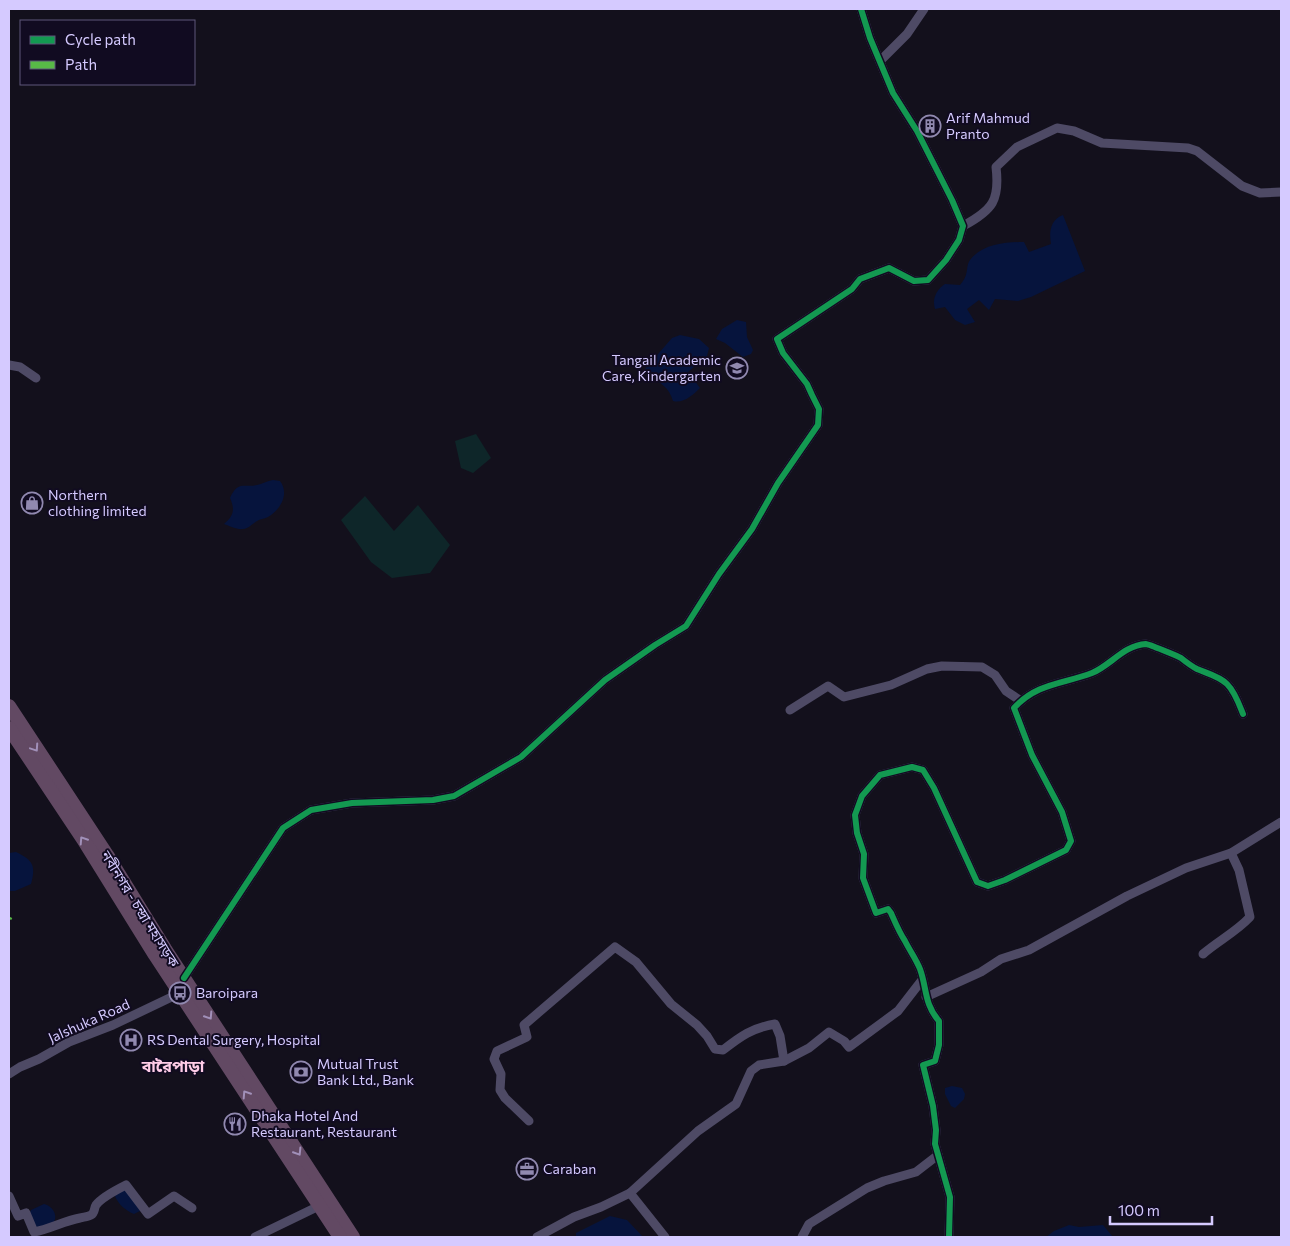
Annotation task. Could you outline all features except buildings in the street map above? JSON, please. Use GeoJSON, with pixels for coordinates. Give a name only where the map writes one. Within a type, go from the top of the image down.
{"type":"FeatureCollection","features":[{"type":"Feature","properties":{"kind":"highway","name":"নবীনগর - চন্দ্রা মহাসড়ক"},"geometry":{"type":"LineString","coordinates":[[9,709],[107,855],[184,978],[353,1237]]}},
{"type":"Feature","properties":{"kind":"highway","name":"নবীনগর - চন্দ্রা মহাসড়ক"},"geometry":{"type":"LineString","coordinates":[[9,728],[83,839],[180,993],[340,1237]]}},
{"type":"Feature","properties":{"kind":"street"},"geometry":{"type":"LineString","coordinates":[[184,978],[283,828],[311,810],[352,803],[433,800],[454,796],[521,757],[604,680],[686,626],[719,574],[752,529],[778,483],[818,425],[819,410],[807,384],[784,353],[777,340],[852,289],[860,279],[889,268],[914,281],[928,280],[946,260],[959,240],[963,226],[917,131],[893,93],[870,38],[861,9]]}},
{"type":"Feature","properties":{"kind":"street"},"geometry":{"type":"LineString","coordinates":[[880,62],[907,34],[924,9]]}},
{"type":"Feature","properties":{"kind":"street"},"geometry":{"type":"LineString","coordinates":[[963,226],[992,205],[997,189],[996,167],[1000,162],[1017,147],[1057,128],[1074,131],[1102,143],[1188,148],[1197,151],[1242,186],[1260,192],[1281,192]]}},
{"type":"Feature","properties":{"kind":"street"},"geometry":{"type":"LineString","coordinates":[[9,365],[20,367],[36,378]]}},
{"type":"Feature","properties":{"kind":"street"},"geometry":{"type":"LineString","coordinates":[[950,1237],[950,1197],[935,1144],[936,1130],[933,1106],[923,1065],[935,1061],[939,1045],[939,1021],[933,1015],[926,997],[921,971],[904,941],[891,912],[888,909],[876,914],[863,878],[864,854],[857,833],[855,816],[862,796],[880,775],[912,767],[923,770],[934,788],[977,882],[988,886],[1066,850],[1071,841],[1062,812],[1032,755],[1014,708],[1036,690],[1094,672],[1118,655],[1134,647],[1147,644],[1178,657],[1195,668],[1226,683],[1234,693],[1243,714]]}},
{"type":"Feature","properties":{"kind":"street"},"geometry":{"type":"LineString","coordinates":[[790,710],[828,686],[844,697],[891,686],[927,669],[942,666],[982,667],[995,675],[1006,691],[1021,701]]}},
{"type":"Feature","properties":{"kind":"street"},"geometry":{"type":"LineString","coordinates":[[926,997],[981,972],[1001,959],[1029,950],[1127,896],[1186,868],[1231,852],[1281,822]]}},
{"type":"Feature","properties":{"kind":"street"},"geometry":{"type":"LineString","coordinates":[[1203,954],[1216,942],[1240,928],[1250,917],[1240,870],[1231,852]]}},
{"type":"Feature","properties":{"kind":"street"},"geometry":{"type":"LineString","coordinates":[[530,1121],[505,1098],[500,1090],[502,1074],[494,1059],[497,1051],[527,1037],[524,1025],[615,947],[636,962],[671,1004],[697,1025],[716,1049],[723,1050],[751,1030],[775,1024],[780,1036],[784,1061]]}},
{"type":"Feature","properties":{"kind":"street"},"geometry":{"type":"LineString","coordinates":[[537,1237],[574,1217],[630,1193],[698,1131],[736,1104],[751,1070],[759,1065],[784,1061],[809,1048],[829,1032],[844,1041],[849,1047],[898,1011],[922,980]]}},
{"type":"Feature","properties":{"kind":"street","name":"Jalshuka Road"},"geometry":{"type":"LineString","coordinates":[[9,1074],[69,1042],[113,1025],[180,993]]}},
{"type":"Feature","properties":{"kind":"street"},"geometry":{"type":"LineString","coordinates":[[802,1237],[809,1224],[867,1188],[884,1180],[916,1172],[938,1155]]}},
{"type":"Feature","properties":{"kind":"street"},"geometry":{"type":"LineString","coordinates":[[9,1196],[18,1216],[26,1213],[30,1234],[49,1229],[70,1220],[90,1216],[103,1199],[126,1186],[148,1214],[174,1196],[192,1208]]}},
{"type":"Feature","properties":{"kind":"street"},"geometry":{"type":"LineString","coordinates":[[630,1193],[665,1237]]}},
{"type":"Feature","properties":{"kind":"street"},"geometry":{"type":"LineString","coordinates":[[255,1237],[319,1206]]}},
{"type":"Feature","properties":{"kind":"green space"},"geometry":{"type":"Polygon","coordinates":[[[476,434],[491,458],[473,473],[461,468],[455,441],[476,434]]]}},
{"type":"Feature","properties":{"kind":"green space"},"geometry":{"type":"Polygon","coordinates":[[[365,496],[394,531],[418,505],[450,545],[430,573],[392,578],[371,562],[341,520],[365,496]]]}},
{"type":"Feature","properties":{"kind":"water"},"geometry":{"type":"Polygon","coordinates":[[[1063,215],[1085,271],[1031,297],[1018,301],[995,299],[989,310],[979,300],[967,309],[975,322],[965,325],[955,320],[945,307],[935,309],[934,298],[937,292],[945,284],[960,285],[965,277],[970,260],[981,250],[1002,243],[1024,242],[1029,252],[1051,244],[1051,227],[1055,220],[1063,215]]]}},
{"type":"Feature","properties":{"kind":"water"},"geometry":{"type":"Polygon","coordinates":[[[737,320],[746,322],[747,337],[753,350],[751,354],[743,357],[725,343],[716,339],[722,329],[737,320]]]}},
{"type":"Feature","properties":{"kind":"water"},"geometry":{"type":"Polygon","coordinates":[[[680,335],[699,339],[709,348],[707,356],[688,372],[700,388],[688,398],[677,402],[673,401],[664,386],[648,376],[645,369],[672,338],[680,335]]]}},
{"type":"Feature","properties":{"kind":"water"},"geometry":{"type":"Polygon","coordinates":[[[273,480],[280,481],[283,486],[284,496],[280,506],[272,514],[243,529],[224,524],[232,515],[233,506],[230,498],[236,489],[273,480]]]}},
{"type":"Feature","properties":{"kind":"water"},"geometry":{"type":"Polygon","coordinates":[[[16,852],[30,861],[33,873],[31,884],[15,891],[9,891],[9,853],[16,852]]]}},
{"type":"Feature","properties":{"kind":"water"},"geometry":{"type":"Polygon","coordinates":[[[952,1086],[962,1088],[965,1094],[964,1099],[955,1108],[951,1106],[945,1094],[945,1088],[952,1086]]]}},
{"type":"Feature","properties":{"kind":"water"},"geometry":{"type":"Polygon","coordinates":[[[124,1190],[140,1211],[134,1214],[118,1202],[115,1196],[118,1192],[124,1190]]]}},
{"type":"Feature","properties":{"kind":"water"},"geometry":{"type":"Polygon","coordinates":[[[44,1204],[51,1207],[55,1214],[55,1220],[49,1226],[36,1228],[29,1214],[31,1210],[44,1204]]]}},
{"type":"Feature","properties":{"kind":"water"},"geometry":{"type":"Polygon","coordinates":[[[610,1216],[627,1220],[643,1237],[576,1237],[576,1233],[610,1216]]]}},
{"type":"Feature","properties":{"kind":"water"},"geometry":{"type":"Polygon","coordinates":[[[1069,1225],[1079,1227],[1103,1225],[1113,1237],[1046,1237],[1054,1231],[1069,1225]]]}},
{"type":"Feature","properties":{"kind":"cycle path"},"geometry":{"type":"LineString","coordinates":[[184,978],[283,828],[311,810],[352,803],[433,800],[454,796],[521,757],[605,680],[686,626],[719,574],[752,529],[778,483],[818,425],[819,409],[807,384],[783,353],[777,339],[852,289],[860,279],[889,268],[914,281],[928,280],[946,260],[959,240],[963,226],[917,131],[893,93],[870,38],[861,9]]}},
{"type":"Feature","properties":{"kind":"cycle path"},"geometry":{"type":"LineString","coordinates":[[949,1237],[950,1197],[935,1144],[936,1130],[933,1106],[923,1065],[935,1061],[939,1045],[939,1021],[928,1002],[918,965],[891,913],[888,909],[876,913],[863,878],[864,854],[857,833],[855,815],[862,796],[880,775],[912,767],[923,770],[934,788],[977,882],[988,886],[1005,880],[1066,850],[1071,841],[1062,812],[1032,755],[1014,708],[1023,700],[1051,685],[1099,670],[1131,648],[1146,644],[1179,657],[1195,668],[1224,681],[1235,694],[1243,714]]}},
{"type":"Feature","properties":{"kind":"place","name":"Arif Mahmud Pranto"},"geometry":{"type":"Point","coordinates":[930,126]}},
{"type":"Feature","properties":{"kind":"place","name":"Tangail Academic Care, Kindergarten"},"geometry":{"type":"Point","coordinates":[737,368]}},
{"type":"Feature","properties":{"kind":"place","name":"Northern clothing limited"},"geometry":{"type":"Point","coordinates":[32,503]}},
{"type":"Feature","properties":{"kind":"place","name":"Baroipara"},"geometry":{"type":"Point","coordinates":[180,993]}},
{"type":"Feature","properties":{"kind":"place","name":"RS Dental Surgery, Hospital"},"geometry":{"type":"Point","coordinates":[131,1040]}},
{"type":"Feature","properties":{"kind":"place","name":"Mutual Trust Bank Ltd., Bank"},"geometry":{"type":"Point","coordinates":[301,1072]}},
{"type":"Feature","properties":{"kind":"place","name":"Dhaka Hotel And Restaurant, Restaurant"},"geometry":{"type":"Point","coordinates":[235,1124]}},
{"type":"Feature","properties":{"kind":"place","name":"Caraban"},"geometry":{"type":"Point","coordinates":[527,1169]}},
{"type":"Feature","properties":{"kind":"district","name":"বারৈপাড়া"},"geometry":{"type":"Point","coordinates":[173,1066]}}]}
